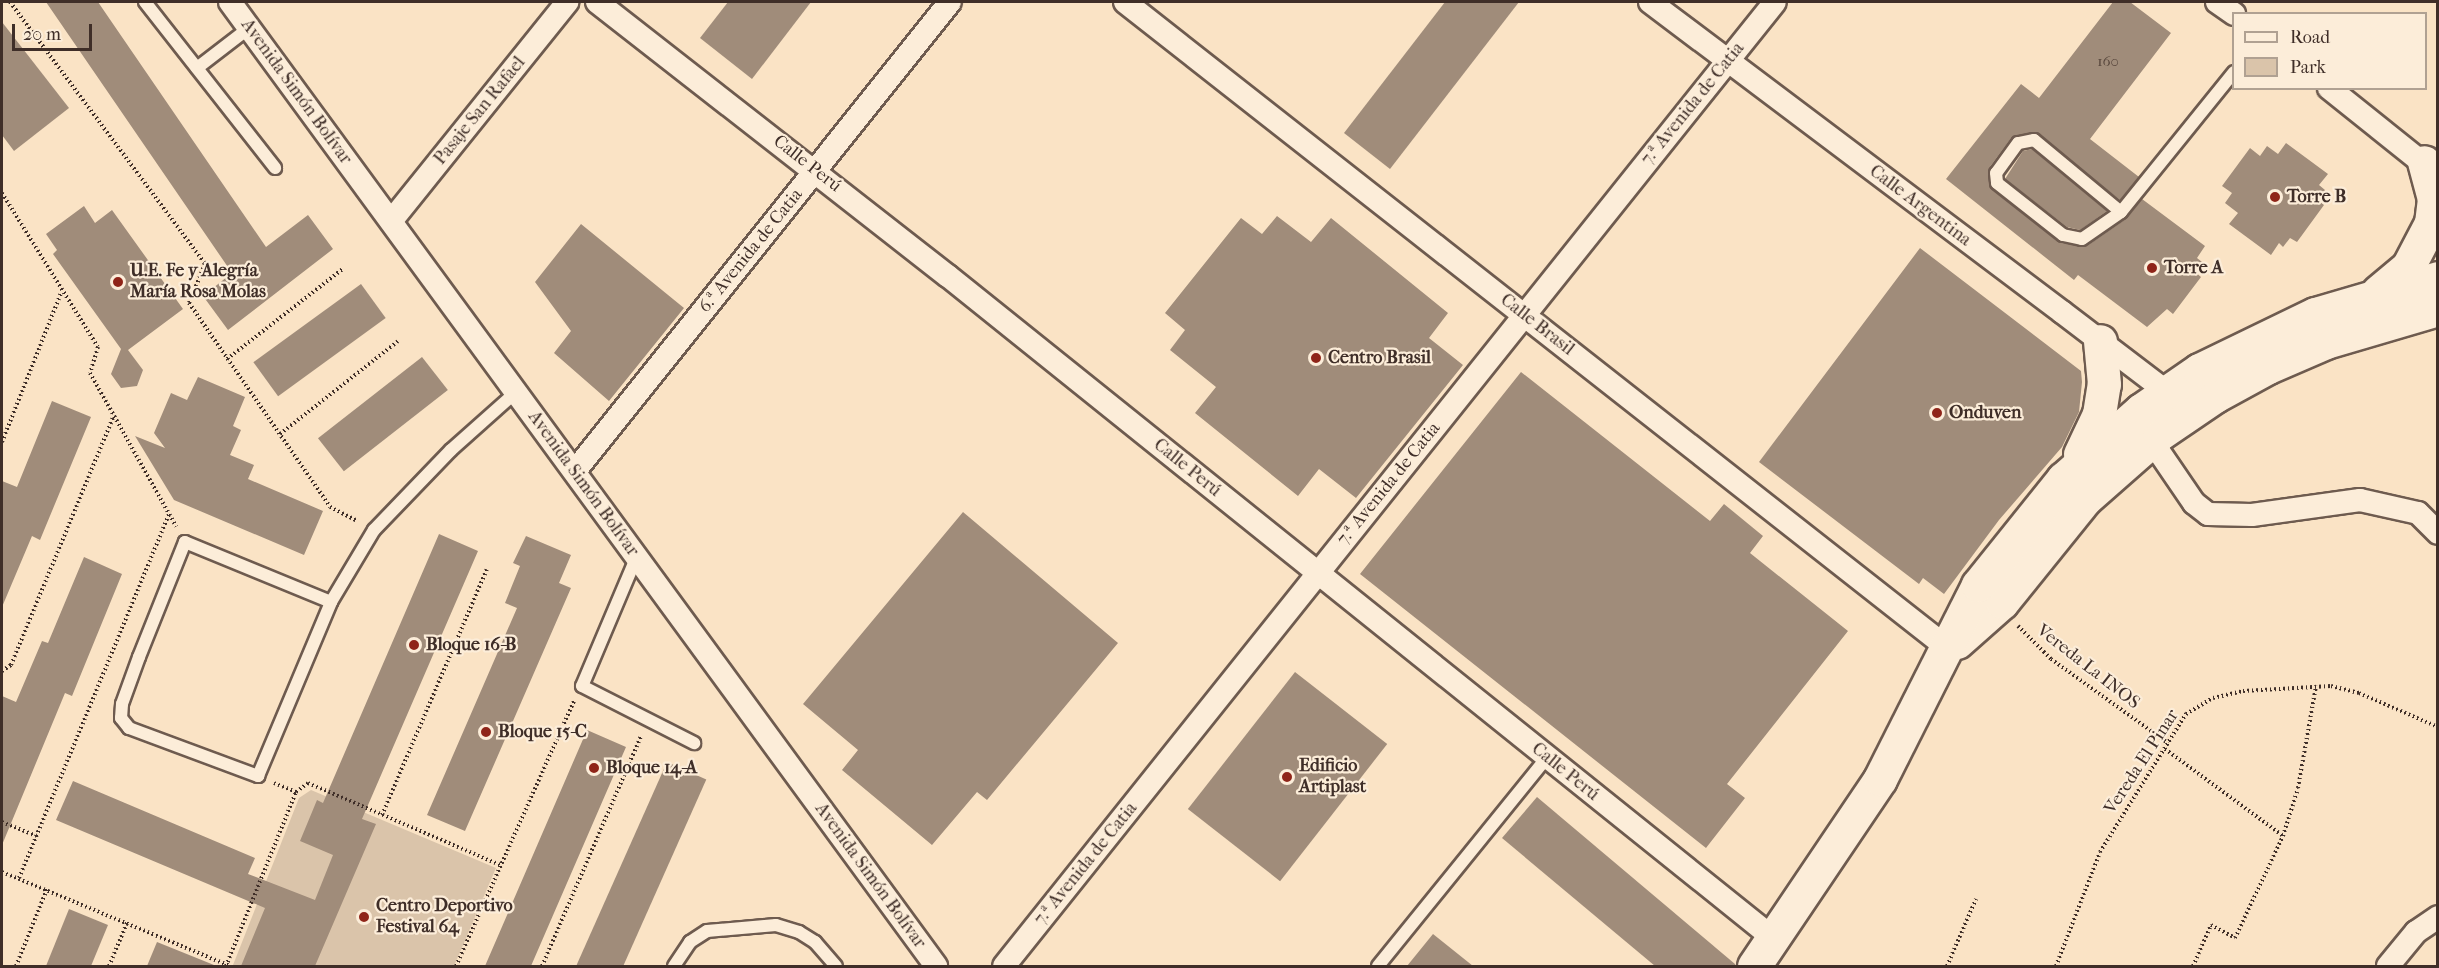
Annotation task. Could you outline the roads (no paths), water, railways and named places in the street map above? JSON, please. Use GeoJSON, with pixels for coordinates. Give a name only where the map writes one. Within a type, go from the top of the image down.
{"type":"FeatureCollection","features":[{"type":"Feature","properties":{"kind":"main road"},"geometry":{"type":"LineString","coordinates":[[2332,324],[2374,296],[2408,267],[2431,223],[2434,199],[2431,169]]}},
{"type":"Feature","properties":{"kind":"main road"},"geometry":{"type":"LineString","coordinates":[[2374,296],[2438,279]]}},
{"type":"Feature","properties":{"kind":"main road"},"geometry":{"type":"LineString","coordinates":[[2063,479],[2100,444],[2175,404],[2255,341],[2332,324],[2438,309]]}},
{"type":"Feature","properties":{"kind":"main road"},"geometry":{"type":"LineString","coordinates":[[1755,966],[1880,779],[1949,649],[1978,585],[2063,479],[2088,443],[2098,414],[2104,384],[2100,341]]}},
{"type":"Feature","properties":{"kind":"main road"},"geometry":{"type":"LineString","coordinates":[[1949,649],[2002,603],[2085,500],[2151,440],[2175,404]]}},
{"type":"Feature","properties":{"kind":"street","name":"Avenida Simón Bolívar"},"geometry":{"type":"LineString","coordinates":[[230,2],[392,220],[936,966]]}},
{"type":"Feature","properties":{"kind":"street","name":"Pasaje San Rafael"},"geometry":{"type":"LineString","coordinates":[[392,220],[567,2]]}},
{"type":"Feature","properties":{"kind":"street","name":"Calle Perú"},"geometry":{"type":"LineString","coordinates":[[597,2],[815,171],[1773,938]]}},
{"type":"Feature","properties":{"kind":"street","name":"6.ª Avenida de Catia"},"geometry":{"type":"LineString","coordinates":[[574,471],[950,2]]}},
{"type":"Feature","properties":{"kind":"street","name":"Calle Brasil"},"geometry":{"type":"LineString","coordinates":[[1125,2],[1949,649]]}},
{"type":"Feature","properties":{"kind":"street","name":"Calle Argentina"},"geometry":{"type":"LineString","coordinates":[[1650,2],[1726,62],[2100,341],[2175,404]]}},
{"type":"Feature","properties":{"kind":"street","name":"7.ª Avenida de Catia"},"geometry":{"type":"LineString","coordinates":[[1004,966],[1774,2]]}},
{"type":"Feature","properties":{"kind":"street"},"geometry":{"type":"LineString","coordinates":[[2217,2],[2232,13]]}},
{"type":"Feature","properties":{"kind":"street"},"geometry":{"type":"LineString","coordinates":[[2332,90],[2431,169]]}},
{"type":"Feature","properties":{"kind":"street"},"geometry":{"type":"LineString","coordinates":[[2151,440],[2194,503],[2208,514],[2252,515],[2360,500],[2403,507],[2418,513],[2438,533]]}},
{"type":"Feature","properties":{"kind":"street"},"geometry":{"type":"LineString","coordinates":[[2388,966],[2416,932],[2438,917]]}},
{"type":"Feature","properties":{"kind":"lane"},"geometry":{"type":"LineString","coordinates":[[145,2],[275,168]]}},
{"type":"Feature","properties":{"kind":"lane"},"geometry":{"type":"LineString","coordinates":[[197,68],[249,28]]}},
{"type":"Feature","properties":{"kind":"lane"},"geometry":{"type":"LineString","coordinates":[[2121,212],[2034,140],[2018,143],[1996,173],[1997,183],[2069,239],[2082,238],[2121,212],[2232,74]]}},
{"type":"Feature","properties":{"kind":"lane"},"geometry":{"type":"LineString","coordinates":[[331,602],[185,543],[122,704],[122,718],[129,728],[258,776],[331,602],[375,530],[451,450],[516,392]]}},
{"type":"Feature","properties":{"kind":"lane"},"geometry":{"type":"LineString","coordinates":[[637,556],[582,686],[694,743]]}},
{"type":"Feature","properties":{"kind":"lane"},"geometry":{"type":"LineString","coordinates":[[1378,966],[1547,757]]}},
{"type":"Feature","properties":{"kind":"lane"},"geometry":{"type":"LineString","coordinates":[[674,966],[690,942],[707,931],[776,925],[799,932],[815,942],[836,966]]}},
{"type":"Feature","properties":{"kind":"place","name":"Torre B"},"geometry":{"type":"Point","coordinates":[2275,197]}},
{"type":"Feature","properties":{"kind":"place","name":"Torre A"},"geometry":{"type":"Point","coordinates":[2152,268]}},
{"type":"Feature","properties":{"kind":"place","name":"U.E. Fe y Alegría María Rosa Molas"},"geometry":{"type":"Point","coordinates":[118,282]}},
{"type":"Feature","properties":{"kind":"place","name":"Centro Brasil"},"geometry":{"type":"Point","coordinates":[1316,358]}},
{"type":"Feature","properties":{"kind":"place","name":"Onduven"},"geometry":{"type":"Point","coordinates":[1937,413]}},
{"type":"Feature","properties":{"kind":"place","name":"Bloque 16-B"},"geometry":{"type":"Point","coordinates":[414,645]}},
{"type":"Feature","properties":{"kind":"place","name":"Bloque 15-C"},"geometry":{"type":"Point","coordinates":[486,732]}},
{"type":"Feature","properties":{"kind":"place","name":"Bloque 14-A"},"geometry":{"type":"Point","coordinates":[594,768]}},
{"type":"Feature","properties":{"kind":"place","name":"Edificio Artiplast"},"geometry":{"type":"Point","coordinates":[1287,777]}},
{"type":"Feature","properties":{"kind":"place","name":"Centro Deportivo Festival 64"},"geometry":{"type":"Point","coordinates":[364,917]}}]}
